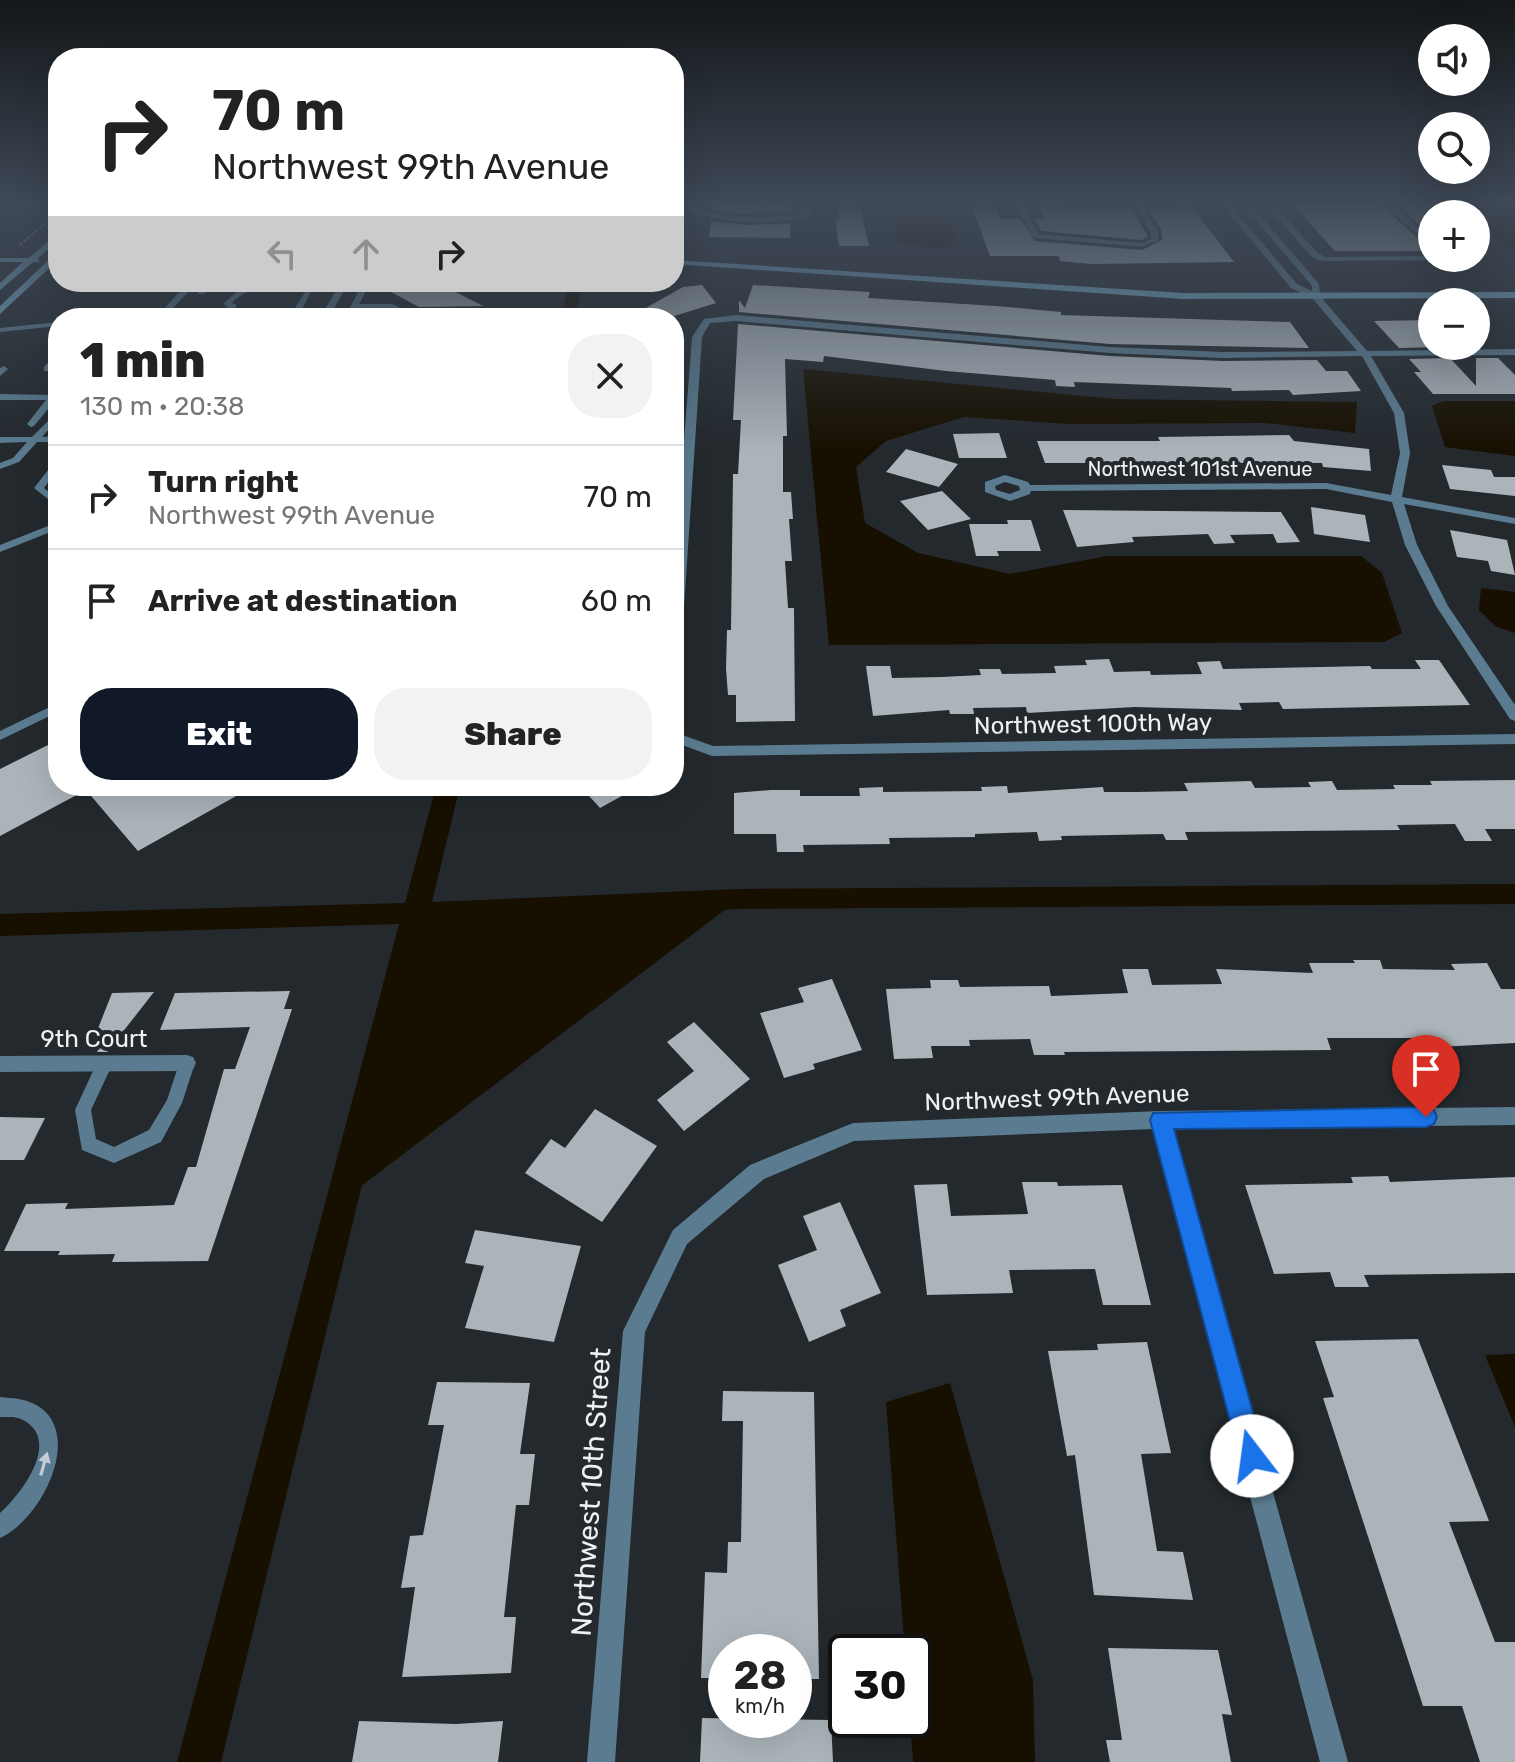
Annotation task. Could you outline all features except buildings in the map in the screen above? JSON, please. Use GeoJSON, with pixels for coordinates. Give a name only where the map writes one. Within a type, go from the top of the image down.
{"type":"FeatureCollection","features":[{"type":"Feature","properties":{"kind":"main road"},"geometry":{"type":"LineString","coordinates":[[0,311],[24,288]]}},
{"type":"Feature","properties":{"kind":"main road"},"geometry":{"type":"LineString","coordinates":[[1037,288],[1515,295]]}},
{"type":"Feature","properties":{"kind":"main road"},"geometry":{"type":"LineString","coordinates":[[1316,291],[1408,288]]}},
{"type":"Feature","properties":{"kind":"street"},"geometry":{"type":"LineString","coordinates":[[1304,288],[1316,291]]}},
{"type":"Feature","properties":{"kind":"street"},"geometry":{"type":"LineString","coordinates":[[1314,288],[1365,354],[1399,413],[1405,453],[1396,496],[1411,545],[1442,606],[1515,716]]}},
{"type":"Feature","properties":{"kind":"street"},"geometry":{"type":"LineString","coordinates":[[684,516],[697,337],[707,321],[736,318],[1110,350],[1365,354],[1515,352]]}},
{"type":"Feature","properties":{"kind":"street","name":"Northwest 101st Avenue"},"geometry":{"type":"LineString","coordinates":[[1027,488],[1264,484],[1326,486],[1396,496],[1515,521]]}},
{"type":"Feature","properties":{"kind":"street","name":"Northwest 100th Way"},"geometry":{"type":"LineString","coordinates":[[684,741],[712,751],[1515,739]]}},
{"type":"Feature","properties":{"kind":"street","name":"9th Court"},"geometry":{"type":"LineString","coordinates":[[0,1064],[187,1063]]}},
{"type":"Feature","properties":{"kind":"street","name":"Northwest 99th Avenue"},"geometry":{"type":"LineString","coordinates":[[680,1237],[757,1172],[853,1132],[1160,1120],[1515,1116]]}},
{"type":"Feature","properties":{"kind":"street"},"geometry":{"type":"LineString","coordinates":[[1160,1120],[1334,1762]]}},
{"type":"Feature","properties":{"kind":"street","name":"Northwest 10th Street"},"geometry":{"type":"LineString","coordinates":[[601,1762],[634,1331],[680,1237]]}},
{"type":"Feature","properties":{"kind":"lane"},"geometry":{"type":"LineString","coordinates":[[169,308],[184,292]]}},
{"type":"Feature","properties":{"kind":"lane"},"geometry":{"type":"LineString","coordinates":[[225,308],[270,292]]}},
{"type":"Feature","properties":{"kind":"lane"},"geometry":{"type":"LineString","coordinates":[[240,300],[267,308]]}},
{"type":"Feature","properties":{"kind":"lane"},"geometry":{"type":"LineString","coordinates":[[0,330],[48,324]]}},
{"type":"Feature","properties":{"kind":"lane"},"geometry":{"type":"LineString","coordinates":[[0,388],[48,387]]}},
{"type":"Feature","properties":{"kind":"lane"},"geometry":{"type":"LineString","coordinates":[[0,397],[48,398]]}},
{"type":"Feature","properties":{"kind":"lane"},"geometry":{"type":"LineString","coordinates":[[48,403],[27,424],[48,424]]}},
{"type":"Feature","properties":{"kind":"lane"},"geometry":{"type":"LineString","coordinates":[[0,466],[16,460],[48,426]]}},
{"type":"Feature","properties":{"kind":"lane"},"geometry":{"type":"LineString","coordinates":[[0,440],[48,439]]}},
{"type":"Feature","properties":{"kind":"lane"},"geometry":{"type":"LineString","coordinates":[[48,476],[39,488],[48,496]]}},
{"type":"Feature","properties":{"kind":"lane"},"geometry":{"type":"LineString","coordinates":[[0,549],[48,529]]}},
{"type":"Feature","properties":{"kind":"lane"},"geometry":{"type":"LineString","coordinates":[[0,736],[48,712]]}},
{"type":"Feature","properties":{"kind":"lane"},"geometry":{"type":"LineString","coordinates":[[105,1063],[83,1110],[88,1144],[114,1155],[155,1136],[174,1103],[187,1063]]}},
{"type":"Feature","properties":{"kind":"lane"},"geometry":{"type":"LineString","coordinates":[[0,1407],[18,1406],[35,1413],[45,1427],[49,1445],[45,1468],[34,1490],[0,1527]]}},
{"type":"Feature","properties":{"kind":"shaded area"},"geometry":{"type":"Polygon","coordinates":[[[803,369],[1115,399],[1357,402],[1355,433],[1265,423],[1069,424],[964,417],[886,441],[856,467],[865,523],[918,553],[1010,574],[1107,556],[1361,556],[1382,573],[1402,633],[1384,642],[829,645],[803,369]]]}},
{"type":"Feature","properties":{"kind":"shaded area"},"geometry":{"type":"Polygon","coordinates":[[[1443,401],[1515,401],[1515,456],[1445,447],[1432,406],[1443,401]]]}},
{"type":"Feature","properties":{"kind":"shaded area"},"geometry":{"type":"Polygon","coordinates":[[[1481,588],[1515,592],[1515,633],[1495,626],[1479,610],[1481,588]]]}},
{"type":"Feature","properties":{"kind":"shaded area"},"geometry":{"type":"Polygon","coordinates":[[[739,899],[344,1199],[416,913],[739,899]]]}},
{"type":"Feature","properties":{"kind":"shaded area"},"geometry":{"type":"Polygon","coordinates":[[[1515,1354],[1515,1427],[1485,1355],[1515,1354]]]}},
{"type":"Feature","properties":{"kind":"shaded area"},"geometry":{"type":"Polygon","coordinates":[[[950,1383],[1033,1680],[1035,1762],[913,1762],[911,1738],[932,1738],[932,1634],[904,1634],[886,1402],[950,1383]]]}},
{"type":"Feature","properties":{"kind":"waterway"},"geometry":{"type":"LineString","coordinates":[[570,308],[574,292]]}},
{"type":"Feature","properties":{"kind":"waterway"},"geometry":{"type":"LineString","coordinates":[[416,913],[445,796]]}},
{"type":"Feature","properties":{"kind":"waterway"},"geometry":{"type":"LineString","coordinates":[[416,913],[739,899],[1515,894]]}},
{"type":"Feature","properties":{"kind":"waterway"},"geometry":{"type":"LineString","coordinates":[[0,925],[416,913]]}},
{"type":"Feature","properties":{"kind":"waterway"},"geometry":{"type":"LineString","coordinates":[[199,1762],[416,913]]}},
{"type":"Feature","properties":{"kind":"route"},"geometry":{"type":"LineString","coordinates":[[1252,1456],[1160,1120],[1426,1117]]}}]}
